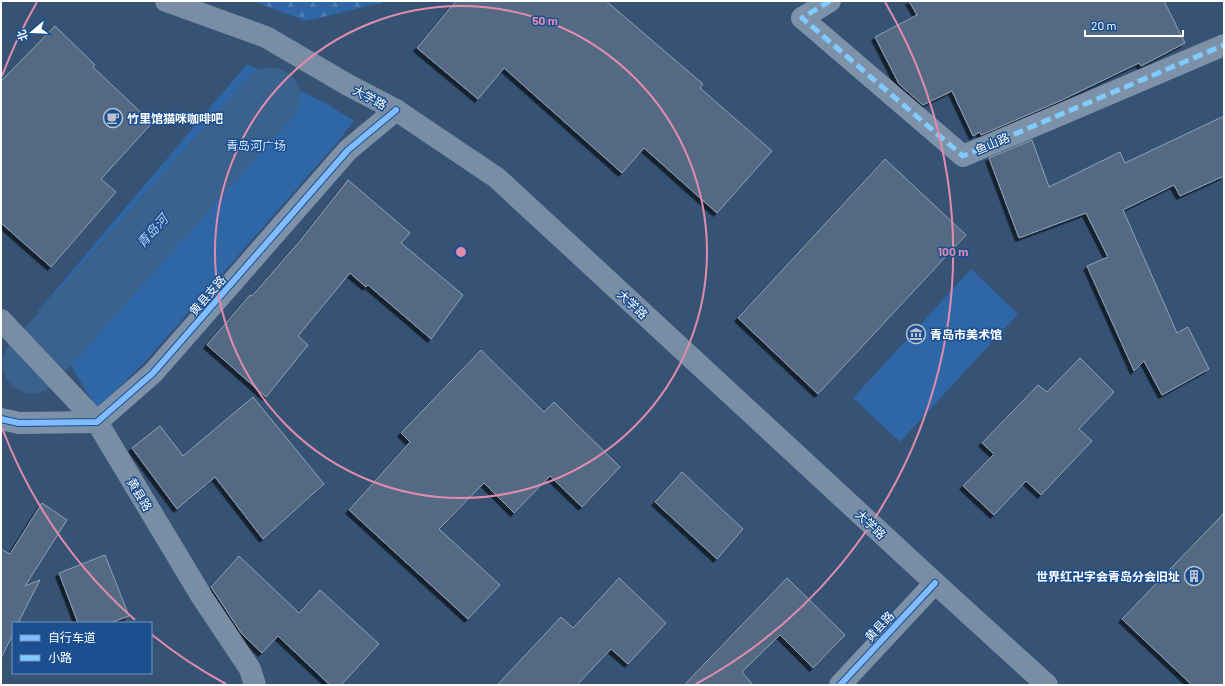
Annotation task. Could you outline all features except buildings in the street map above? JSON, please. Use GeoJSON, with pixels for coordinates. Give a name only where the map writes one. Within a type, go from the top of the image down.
{"type":"FeatureCollection","features":[{"type":"Feature","properties":{"kind":"main road","name":"大学路"},"geometry":{"type":"LineString","coordinates":[[166,1],[266,37],[348,85],[396,110],[497,178],[1047,685]]}},
{"type":"Feature","properties":{"kind":"main road","name":"黄县路"},"geometry":{"type":"LineString","coordinates":[[1,320],[96,421],[202,597],[250,669],[255,685]]}},
{"type":"Feature","properties":{"kind":"street","name":"鱼山路"},"geometry":{"type":"LineString","coordinates":[[830,1],[802,18],[963,156],[1224,46]]}},
{"type":"Feature","properties":{"kind":"street","name":"黄县支路"},"geometry":{"type":"LineString","coordinates":[[96,421],[153,374],[348,150],[396,110]]}},
{"type":"Feature","properties":{"kind":"street"},"geometry":{"type":"LineString","coordinates":[[1,419],[20,423],[96,421]]}},
{"type":"Feature","properties":{"kind":"street","name":"黄县路"},"geometry":{"type":"LineString","coordinates":[[840,685],[935,583]]}},
{"type":"Feature","properties":{"kind":"green space"},"geometry":{"type":"Polygon","coordinates":[[[253,1],[389,1],[306,21],[253,1]]]}},
{"type":"Feature","properties":{"kind":"green space","name":"青岛河广场"},"geometry":{"type":"Polygon","coordinates":[[[247,64],[327,104],[354,121],[336,144],[144,363],[97,409],[38,311],[247,64]]]}},
{"type":"Feature","properties":{"kind":"green space"},"geometry":{"type":"Polygon","coordinates":[[[971,269],[1018,314],[900,442],[853,398],[971,269]]]}},
{"type":"Feature","properties":{"kind":"waterway","name":"青岛河"},"geometry":{"type":"LineString","coordinates":[[32,364],[271,97]]}},
{"type":"Feature","properties":{"kind":"marked path"},"geometry":{"type":"LineString","coordinates":[[830,1],[802,18],[963,156],[1224,45]]}},
{"type":"Feature","properties":{"kind":"cycle path"},"geometry":{"type":"LineString","coordinates":[[1,419],[19,423],[97,422],[153,373],[348,150],[396,110]]}},
{"type":"Feature","properties":{"kind":"cycle path"},"geometry":{"type":"LineString","coordinates":[[840,685],[935,583]]}},
{"type":"Feature","properties":{"kind":"place","name":"竹里馆猫咪咖啡吧"},"geometry":{"type":"Point","coordinates":[113,118]}},
{"type":"Feature","properties":{"kind":"place","name":"青岛市美术馆"},"geometry":{"type":"Point","coordinates":[916,334]}},
{"type":"Feature","properties":{"kind":"place","name":"世界红卍字会青岛分会旧址"},"geometry":{"type":"Point","coordinates":[1194,576]}}]}
